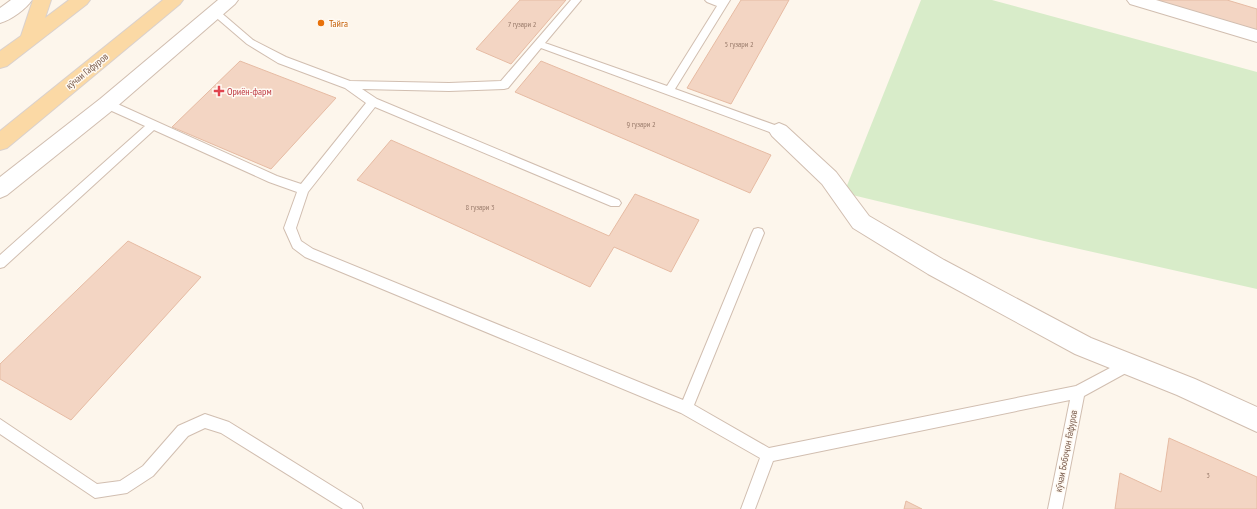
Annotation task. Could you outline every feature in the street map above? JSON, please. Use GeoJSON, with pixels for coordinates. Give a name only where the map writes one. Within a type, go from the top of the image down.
{"type":"FeatureCollection","features":[{"type":"Feature","properties":{"kind":"main road"},"geometry":{"type":"LineString","coordinates":[[29,39],[42,0]]}},
{"type":"Feature","properties":{"kind":"main road"},"geometry":{"type":"LineString","coordinates":[[0,61],[81,0]]}},
{"type":"Feature","properties":{"kind":"main road","name":"кӯчаи Гафуров"},"geometry":{"type":"LineString","coordinates":[[0,142],[174,0]]}},
{"type":"Feature","properties":{"kind":"street"},"geometry":{"type":"LineString","coordinates":[[0,17],[23,0]]}},
{"type":"Feature","properties":{"kind":"street"},"geometry":{"type":"LineString","coordinates":[[1136,0],[1257,36]]}},
{"type":"Feature","properties":{"kind":"street"},"geometry":{"type":"LineString","coordinates":[[0,189],[107,104],[222,6]]}},
{"type":"Feature","properties":{"kind":"street"},"geometry":{"type":"LineString","coordinates":[[779,131],[829,178],[861,222],[936,267],[1083,346],[1186,387],[1257,420]]}},
{"type":"Feature","properties":{"kind":"lane"},"geometry":{"type":"LineString","coordinates":[[348,84],[449,87],[504,85],[576,0]]}},
{"type":"Feature","properties":{"kind":"lane"},"geometry":{"type":"LineString","coordinates":[[669,91],[723,2],[710,0]]}},
{"type":"Feature","properties":{"kind":"lane"},"geometry":{"type":"LineString","coordinates":[[222,6],[250,42],[282,60],[348,84],[373,102],[615,203]]}},
{"type":"Feature","properties":{"kind":"lane"},"geometry":{"type":"LineString","coordinates":[[539,44],[779,131]]}},
{"type":"Feature","properties":{"kind":"lane"},"geometry":{"type":"LineString","coordinates":[[373,102],[303,190],[290,228],[297,244],[309,253],[686,408],[768,454],[1078,392],[1130,364]]}},
{"type":"Feature","properties":{"kind":"lane"},"geometry":{"type":"LineString","coordinates":[[107,104],[273,179],[303,190]]}},
{"type":"Feature","properties":{"kind":"lane"},"geometry":{"type":"LineString","coordinates":[[0,263],[153,125]]}},
{"type":"Feature","properties":{"kind":"lane"},"geometry":{"type":"LineString","coordinates":[[686,408],[758,233]]}},
{"type":"Feature","properties":{"kind":"lane","name":"кӯчаи Бобоҷон Ғафуров"},"geometry":{"type":"LineString","coordinates":[[1055,509],[1078,392]]}},
{"type":"Feature","properties":{"kind":"lane"},"geometry":{"type":"LineString","coordinates":[[0,426],[95,492],[122,488],[148,472],[183,431],[205,421],[224,427],[356,509]]}},
{"type":"Feature","properties":{"kind":"lane"},"geometry":{"type":"LineString","coordinates":[[748,509],[768,454]]}},
{"type":"Feature","properties":{"kind":"green space"},"geometry":{"type":"Polygon","coordinates":[[[921,0],[992,0],[1257,72],[1257,289],[1044,241],[844,193],[921,0]]]}},
{"type":"Feature","properties":{"kind":"building"},"geometry":{"type":"Polygon","coordinates":[[[520,0],[566,0],[511,64],[476,49],[520,0]]]}},
{"type":"Feature","properties":{"kind":"building"},"geometry":{"type":"Polygon","coordinates":[[[741,0],[789,0],[731,104],[687,88],[741,0]]]}},
{"type":"Feature","properties":{"kind":"building"},"geometry":{"type":"Polygon","coordinates":[[[1155,0],[1227,0],[1257,9],[1257,30],[1155,0]]]}},
{"type":"Feature","properties":{"kind":"building"},"geometry":{"type":"Polygon","coordinates":[[[240,61],[336,98],[271,169],[172,127],[240,61]]]}},
{"type":"Feature","properties":{"kind":"building"},"geometry":{"type":"Polygon","coordinates":[[[541,61],[771,155],[750,193],[515,92],[541,61]]]}},
{"type":"Feature","properties":{"kind":"building"},"geometry":{"type":"Polygon","coordinates":[[[391,140],[609,236],[635,194],[699,220],[671,272],[614,247],[590,287],[357,180],[391,140]]]}},
{"type":"Feature","properties":{"kind":"building"},"geometry":{"type":"Polygon","coordinates":[[[128,241],[201,277],[71,420],[0,379],[0,364],[128,241]]]}},
{"type":"Feature","properties":{"kind":"building"},"geometry":{"type":"Polygon","coordinates":[[[1169,438],[1257,477],[1257,509],[1115,509],[1120,473],[1161,492],[1169,438]]]}},
{"type":"Feature","properties":{"kind":"building"},"geometry":{"type":"Polygon","coordinates":[[[906,501],[922,509],[904,509],[906,501]]]}},
{"type":"Feature","properties":{"kind":"place","name":"Тайга"},"geometry":{"type":"Point","coordinates":[321,23]}},
{"type":"Feature","properties":{"kind":"place","name":"Ориён-фарм"},"geometry":{"type":"Point","coordinates":[219,91]}}]}
